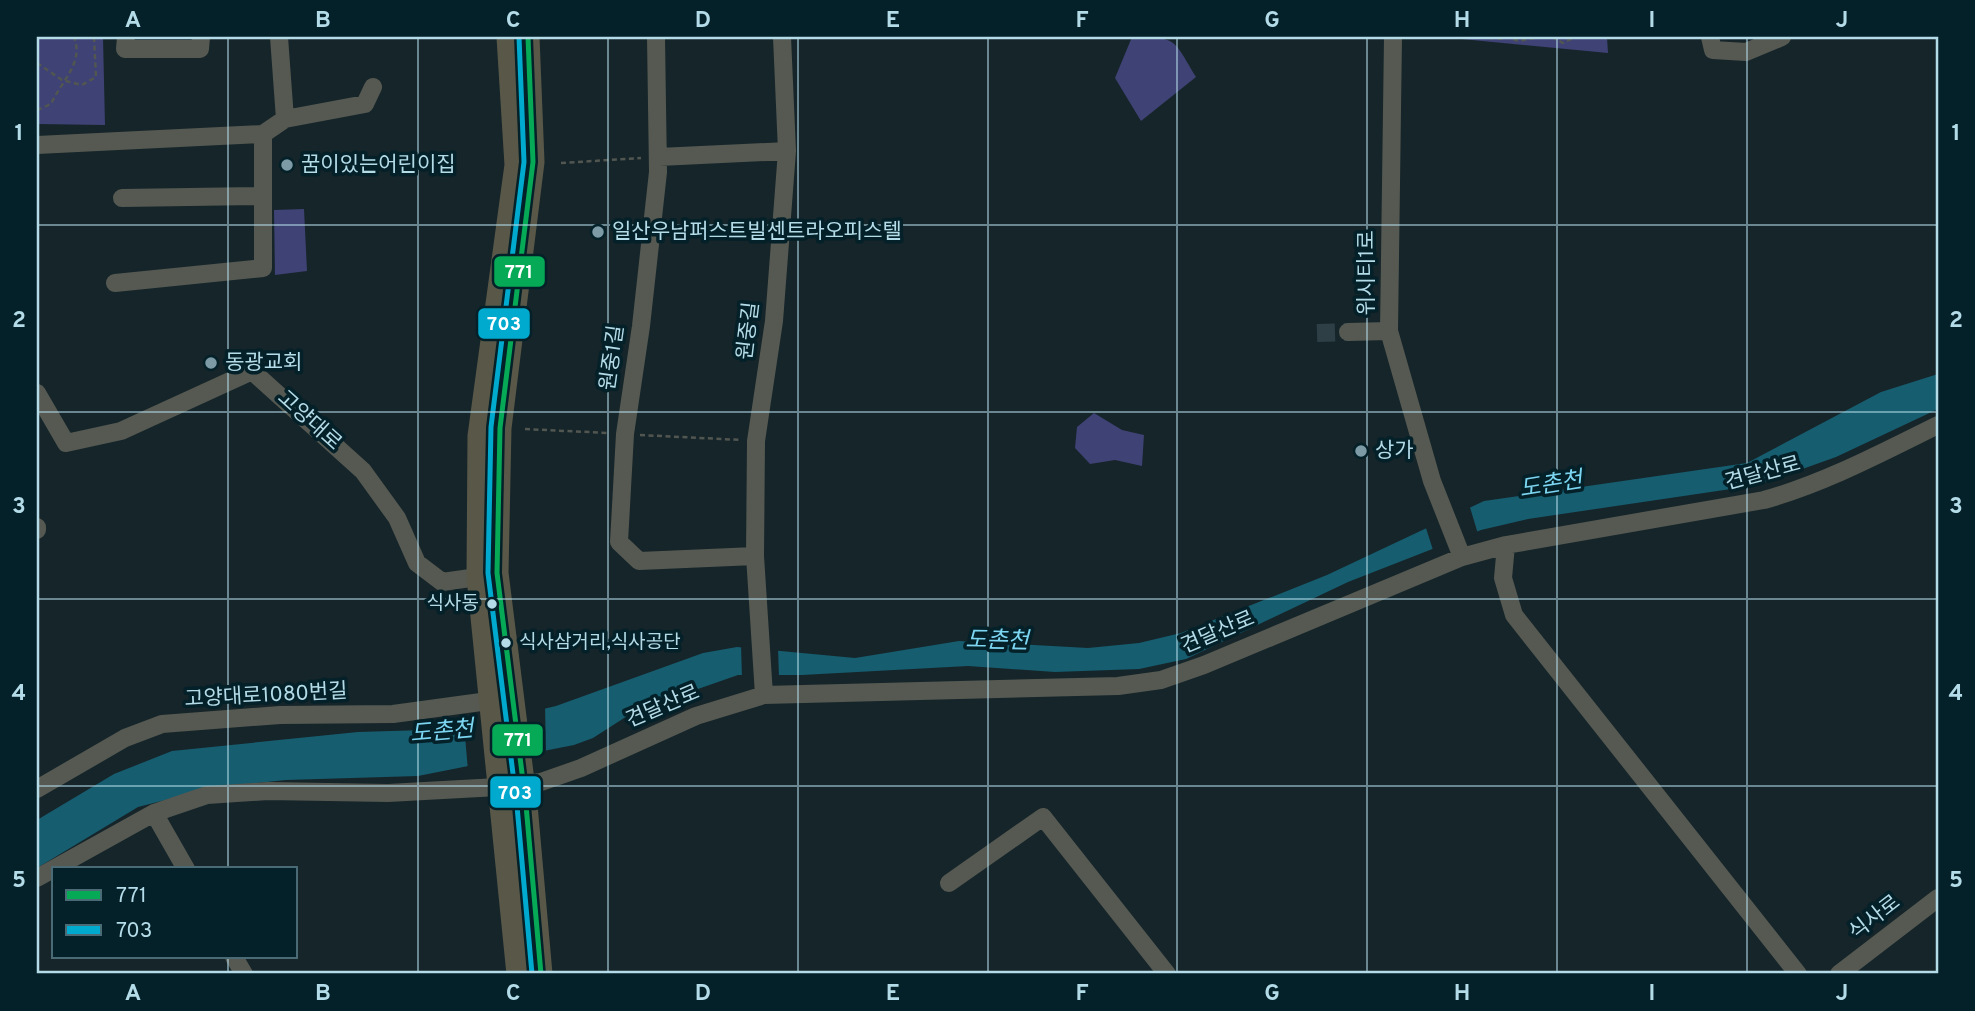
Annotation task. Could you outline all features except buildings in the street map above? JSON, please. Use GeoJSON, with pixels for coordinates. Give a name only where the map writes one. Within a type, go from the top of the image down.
{"type":"FeatureCollection","features":[{"type":"Feature","properties":{"kind":"main road"},"geometry":{"type":"LineString","coordinates":[[508,37],[516,165],[492,325],[479,436],[478,577],[518,974]]}},
{"type":"Feature","properties":{"kind":"main road"},"geometry":{"type":"LineString","coordinates":[[528,37],[533,162],[528,228],[500,428],[497,573],[514,701],[541,974]]}},
{"type":"Feature","properties":{"kind":"street"},"geometry":{"type":"LineString","coordinates":[[126,37],[125,49],[200,49],[201,37]]}},
{"type":"Feature","properties":{"kind":"street"},"geometry":{"type":"LineString","coordinates":[[279,37],[285,119]]}},
{"type":"Feature","properties":{"kind":"street","name":"원중1길"},"geometry":{"type":"LineString","coordinates":[[656,37],[652,157],[641,326],[625,434],[619,542],[639,561],[754,556]]}},
{"type":"Feature","properties":{"kind":"street","name":"원중길"},"geometry":{"type":"LineString","coordinates":[[762,689],[761,631],[754,556],[756,440],[775,321],[787,151],[782,37]]}},
{"type":"Feature","properties":{"kind":"street","name":"위시티1로"},"geometry":{"type":"LineString","coordinates":[[1393,37],[1389,331],[1440,502],[1459,551]]}},
{"type":"Feature","properties":{"kind":"street"},"geometry":{"type":"LineString","coordinates":[[1710,37],[1713,50],[1746,52],[1782,37]]}},
{"type":"Feature","properties":{"kind":"street"},"geometry":{"type":"LineString","coordinates":[[37,145],[263,134],[285,119],[365,104],[373,87]]}},
{"type":"Feature","properties":{"kind":"street"},"geometry":{"type":"LineString","coordinates":[[115,282],[263,268],[263,134]]}},
{"type":"Feature","properties":{"kind":"street"},"geometry":{"type":"LineString","coordinates":[[652,157],[787,151]]}},
{"type":"Feature","properties":{"kind":"street"},"geometry":{"type":"LineString","coordinates":[[122,198],[263,196]]}},
{"type":"Feature","properties":{"kind":"street"},"geometry":{"type":"LineString","coordinates":[[1348,332],[1389,331]]}},
{"type":"Feature","properties":{"kind":"street","name":"고양대로"},"geometry":{"type":"LineString","coordinates":[[37,393],[66,443],[121,431],[252,371],[363,471],[397,518],[417,563],[442,582],[478,577]]}},
{"type":"Feature","properties":{"kind":"street","name":"견달산로"},"geometry":{"type":"LineString","coordinates":[[57,867],[154,813],[207,796],[268,791],[388,793],[522,774],[560,776],[762,689],[1139,684],[1204,665],[1459,551],[1764,500],[1833,476],[1938,425]]}},
{"type":"Feature","properties":{"kind":"street"},"geometry":{"type":"LineString","coordinates":[[1506,545],[1503,579],[1514,615],[1798,974]]}},
{"type":"Feature","properties":{"kind":"street","name":"고양대로1080번길"},"geometry":{"type":"LineString","coordinates":[[37,789],[125,738],[162,724],[280,715],[393,714],[491,707],[514,701]]}},
{"type":"Feature","properties":{"kind":"street"},"geometry":{"type":"LineString","coordinates":[[154,813],[185,867]]}},
{"type":"Feature","properties":{"kind":"street"},"geometry":{"type":"LineString","coordinates":[[949,883],[1044,817],[1167,974]]}},
{"type":"Feature","properties":{"kind":"street","name":"식사로"},"geometry":{"type":"LineString","coordinates":[[1839,974],[1938,898]]}},
{"type":"Feature","properties":{"kind":"street"},"geometry":{"type":"LineString","coordinates":[[235,958],[244,974]]}},
{"type":"Feature","properties":{"kind":"path"},"geometry":{"type":"LineString","coordinates":[[37,110],[51,104],[62,80],[74,67],[79,51],[74,37]]}},
{"type":"Feature","properties":{"kind":"path"},"geometry":{"type":"LineString","coordinates":[[37,62],[62,80],[82,85],[96,77],[94,37]]}},
{"type":"Feature","properties":{"kind":"path"},"geometry":{"type":"LineString","coordinates":[[1471,37],[1534,40],[1540,37]]}},
{"type":"Feature","properties":{"kind":"path"},"geometry":{"type":"LineString","coordinates":[[1552,37],[1563,43],[1575,37]]}},
{"type":"Feature","properties":{"kind":"path"},"geometry":{"type":"LineString","coordinates":[[561,163],[652,157]]}},
{"type":"Feature","properties":{"kind":"path"},"geometry":{"type":"LineString","coordinates":[[525,429],[611,433]]}},
{"type":"Feature","properties":{"kind":"path"},"geometry":{"type":"LineString","coordinates":[[636,435],[745,440]]}},
{"type":"Feature","properties":{"kind":"shaded area"},"geometry":{"type":"Polygon","coordinates":[[[37,37],[103,37],[105,125],[37,124],[37,37]]]}},
{"type":"Feature","properties":{"kind":"shaded area"},"geometry":{"type":"Polygon","coordinates":[[[1132,37],[1158,38],[1173,43],[1196,77],[1141,121],[1115,78],[1132,37]]]}},
{"type":"Feature","properties":{"kind":"shaded area"},"geometry":{"type":"Polygon","coordinates":[[[1441,37],[1607,37],[1608,53],[1441,37]]]}},
{"type":"Feature","properties":{"kind":"shaded area"},"geometry":{"type":"Polygon","coordinates":[[[304,209],[307,271],[275,275],[274,210],[304,209]]]}},
{"type":"Feature","properties":{"kind":"shaded area"},"geometry":{"type":"Polygon","coordinates":[[[1094,413],[1122,430],[1144,435],[1142,466],[1115,460],[1090,464],[1075,448],[1077,427],[1094,413]]]}},
{"type":"Feature","properties":{"kind":"water","name":"도촌천"},"geometry":{"type":"Polygon","coordinates":[[[1938,374],[1938,409],[1836,457],[1758,485],[1528,519],[1481,530],[1348,582],[1186,659],[1139,669],[1055,672],[968,666],[802,675],[738,675],[635,711],[593,738],[574,745],[418,776],[286,780],[216,787],[138,807],[37,868],[37,820],[114,774],[172,751],[358,732],[458,729],[556,706],[703,653],[737,647],[855,658],[959,641],[1088,648],[1139,643],[1181,633],[1327,575],[1484,501],[1747,463],[1881,392],[1938,374]]]}},
{"type":"Feature","properties":{"kind":"pier"},"geometry":{"type":"Polygon","coordinates":[[[1469,504],[1478,534],[1433,550],[1425,525],[1469,504]]]}},
{"type":"Feature","properties":{"kind":"pier"},"geometry":{"type":"Polygon","coordinates":[[[741,644],[778,647],[779,678],[742,678],[741,644]]]}},
{"type":"Feature","properties":{"kind":"pier"},"geometry":{"type":"Polygon","coordinates":[[[545,705],[546,755],[468,770],[464,725],[545,705]]]}},
{"type":"Feature","properties":{"kind":"tunnel"},"geometry":{"type":"LineString","coordinates":[[1317,333],[1348,332]]}},
{"type":"Feature","properties":{"kind":"transit line","name":"703"},"geometry":{"type":"LineString","coordinates":[[519,37],[524,162],[491,427],[488,573],[517,806],[532,974]]}},
{"type":"Feature","properties":{"kind":"transit line","name":"771"},"geometry":{"type":"LineString","coordinates":[[528,37],[533,162],[500,428],[497,573],[526,805],[541,974]]}},
{"type":"Feature","properties":{"kind":"place","name":"꿈이있는어린이집"},"geometry":{"type":"Point","coordinates":[287,165]}},
{"type":"Feature","properties":{"kind":"place","name":"일산우남퍼스트빌센트라오피스텔"},"geometry":{"type":"Point","coordinates":[598,232]}},
{"type":"Feature","properties":{"kind":"place","name":"동광교회"},"geometry":{"type":"Point","coordinates":[211,363]}},
{"type":"Feature","properties":{"kind":"place","name":"상가"},"geometry":{"type":"Point","coordinates":[1361,451]}},
{"type":"Feature","properties":{"kind":"place","name":"식사동"},"geometry":{"type":"Point","coordinates":[492,604]}},
{"type":"Feature","properties":{"kind":"place","name":"식사삼거리,식사공단"},"geometry":{"type":"Point","coordinates":[506,643]}}]}
